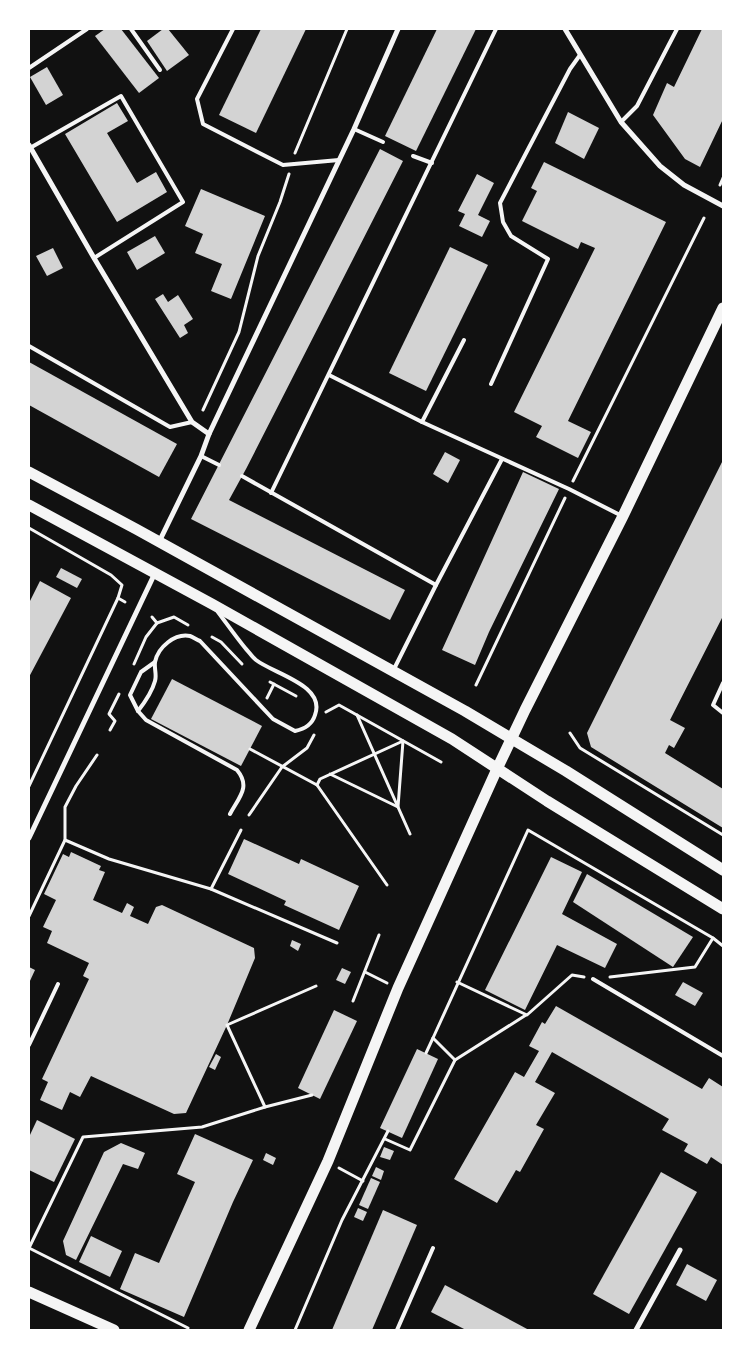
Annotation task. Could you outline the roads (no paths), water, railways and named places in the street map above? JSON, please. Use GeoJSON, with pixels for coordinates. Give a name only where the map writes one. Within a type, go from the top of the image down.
{"type":"FeatureCollection","features":[{"type":"Feature","properties":{"kind":"main road"},"geometry":{"type":"LineString","coordinates":[[249,1330],[328,1161],[398,988],[511,738],[623,516],[723,308]]}},
{"type":"Feature","properties":{"kind":"main road"},"geometry":{"type":"LineString","coordinates":[[29,472],[393,671],[511,738],[723,870]]}},
{"type":"Feature","properties":{"kind":"main road"},"geometry":{"type":"LineString","coordinates":[[29,505],[212,604],[452,739],[548,801],[723,909]]}},
{"type":"Feature","properties":{"kind":"main road"},"geometry":{"type":"LineString","coordinates":[[29,1292],[114,1330]]}},
{"type":"Feature","properties":{"kind":"street"},"geometry":{"type":"LineString","coordinates":[[159,542],[354,129],[398,29]]}},
{"type":"Feature","properties":{"kind":"street"},"geometry":{"type":"LineString","coordinates":[[565,29],[620,122],[660,166],[684,184],[723,206]]}},
{"type":"Feature","properties":{"kind":"street"},"geometry":{"type":"LineString","coordinates":[[29,146],[192,422],[209,434]]}},
{"type":"Feature","properties":{"kind":"street"},"geometry":{"type":"LineString","coordinates":[[29,838],[155,573]]}},
{"type":"Feature","properties":{"kind":"street"},"geometry":{"type":"LineString","coordinates":[[636,1330],[680,1250]]}},
{"type":"Feature","properties":{"kind":"lane"},"geometry":{"type":"LineString","coordinates":[[29,68],[87,29]]}},
{"type":"Feature","properties":{"kind":"lane"},"geometry":{"type":"LineString","coordinates":[[131,29],[160,70]]}},
{"type":"Feature","properties":{"kind":"lane"},"geometry":{"type":"LineString","coordinates":[[234,29],[197,99],[203,124],[283,165],[339,160]]}},
{"type":"Feature","properties":{"kind":"lane"},"geometry":{"type":"LineString","coordinates":[[271,493],[496,29]]}},
{"type":"Feature","properties":{"kind":"lane"},"geometry":{"type":"LineString","coordinates":[[620,122],[637,106],[677,29]]}},
{"type":"Feature","properties":{"kind":"lane"},"geometry":{"type":"LineString","coordinates":[[491,384],[548,259],[510,236],[503,222],[500,203],[570,69],[580,55]]}},
{"type":"Feature","properties":{"kind":"lane"},"geometry":{"type":"LineString","coordinates":[[29,146],[122,96],[184,202],[94,258]]}},
{"type":"Feature","properties":{"kind":"lane"},"geometry":{"type":"LineString","coordinates":[[354,129],[383,142]]}},
{"type":"Feature","properties":{"kind":"lane"},"geometry":{"type":"LineString","coordinates":[[412,156],[432,163]]}},
{"type":"Feature","properties":{"kind":"lane"},"geometry":{"type":"LineString","coordinates":[[422,422],[464,340]]}},
{"type":"Feature","properties":{"kind":"lane"},"geometry":{"type":"LineString","coordinates":[[29,346],[170,427],[192,422]]}},
{"type":"Feature","properties":{"kind":"lane"},"geometry":{"type":"LineString","coordinates":[[329,375],[422,422],[569,489],[623,516]]}},
{"type":"Feature","properties":{"kind":"lane"},"geometry":{"type":"LineString","coordinates":[[201,456],[219,465]]}},
{"type":"Feature","properties":{"kind":"lane"},"geometry":{"type":"LineString","coordinates":[[393,671],[502,459]]}},
{"type":"Feature","properties":{"kind":"lane"},"geometry":{"type":"LineString","coordinates":[[242,476],[436,585]]}},
{"type":"Feature","properties":{"kind":"lane"},"geometry":{"type":"LineString","coordinates":[[138,711],[146,702],[155,680],[155,662],[160,650],[177,637],[190,636],[200,641],[274,719],[295,731],[310,725],[315,717],[317,707],[314,696],[306,688],[255,660],[212,604]]}},
{"type":"Feature","properties":{"kind":"lane"},"geometry":{"type":"LineString","coordinates":[[155,662],[141,672],[130,695],[138,711],[146,720],[237,770],[243,777],[245,786],[230,814]]}},
{"type":"Feature","properties":{"kind":"lane"},"geometry":{"type":"LineString","coordinates":[[723,683],[713,705],[723,713]]}},
{"type":"Feature","properties":{"kind":"lane"},"geometry":{"type":"LineString","coordinates":[[593,979],[723,1056]]}},
{"type":"Feature","properties":{"kind":"lane"},"geometry":{"type":"LineString","coordinates":[[29,1045],[58,984]]}},
{"type":"Feature","properties":{"kind":"lane"},"geometry":{"type":"LineString","coordinates":[[397,1330],[433,1248]]}}]}
